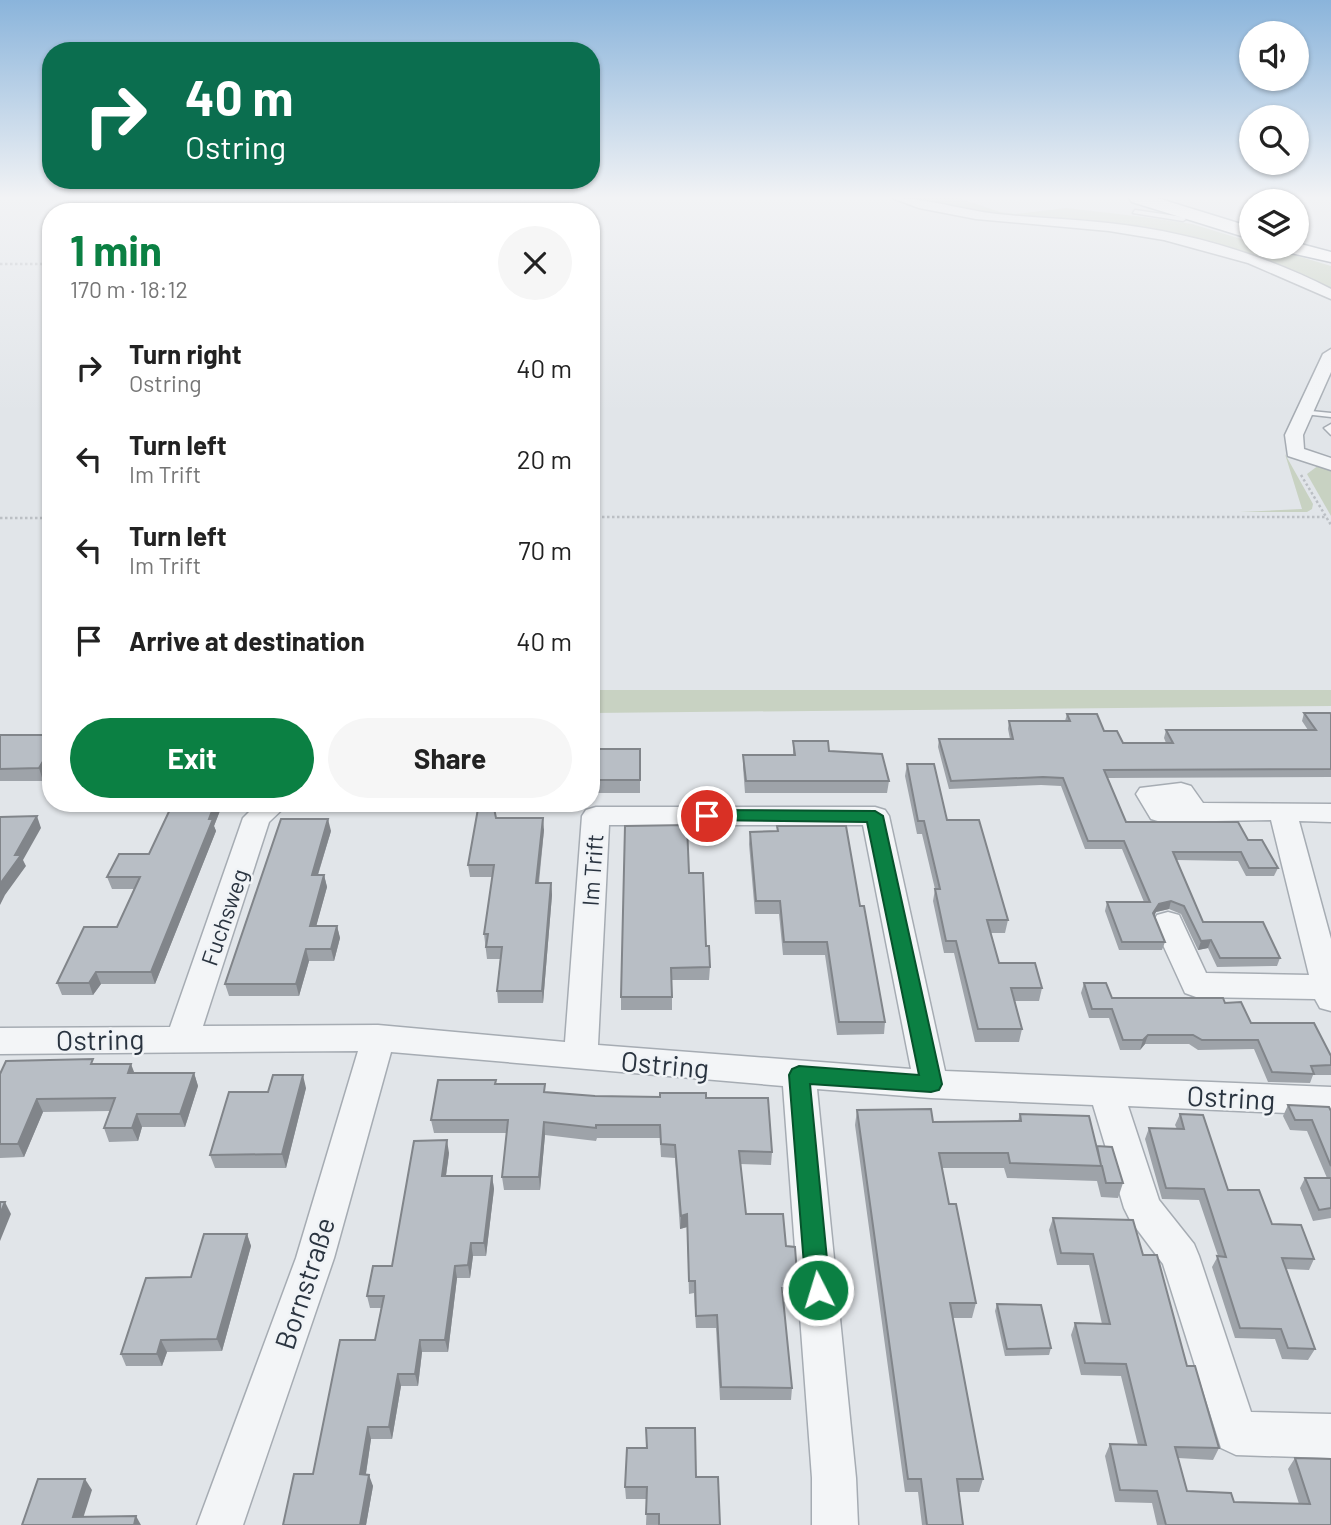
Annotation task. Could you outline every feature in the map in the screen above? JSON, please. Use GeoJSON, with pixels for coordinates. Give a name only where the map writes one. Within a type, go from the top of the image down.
{"type":"FeatureCollection","features":[{"type":"Feature","properties":{"kind":"street"},"geometry":{"type":"LineString","coordinates":[[1270,269],[1301,279],[1331,295]]}},
{"type":"Feature","properties":{"kind":"street"},"geometry":{"type":"LineString","coordinates":[[1331,354],[1294,435],[1295,452],[1331,464]]}},
{"type":"Feature","properties":{"kind":"street"},"geometry":{"type":"LineString","coordinates":[[1194,811],[1331,813]]}},
{"type":"Feature","properties":{"kind":"street"},"geometry":{"type":"LineString","coordinates":[[1168,923],[1196,985],[1328,986],[1283,811]]}},
{"type":"Feature","properties":{"kind":"street","name":"Fuchsweg"},"geometry":{"type":"LineString","coordinates":[[183,1038],[257,818],[264,812]]}},
{"type":"Feature","properties":{"kind":"street","name":"Im Trift"},"geometry":{"type":"LineString","coordinates":[[581,1057],[596,816],[875,816],[931,1084]]}},
{"type":"Feature","properties":{"kind":"street","name":"Ostring"},"geometry":{"type":"LineString","coordinates":[[2,1045],[183,1038],[378,1038],[581,1057],[931,1084],[1331,1101]]}},
{"type":"Feature","properties":{"kind":"street","name":"Bornstraße"},"geometry":{"type":"LineString","coordinates":[[220,1525],[315,1258],[378,1038]]}},
{"type":"Feature","properties":{"kind":"street"},"geometry":{"type":"LineString","coordinates":[[799,1075],[834,1478],[835,1525]]}},
{"type":"Feature","properties":{"kind":"street"},"geometry":{"type":"LineString","coordinates":[[1106,1091],[1143,1208],[1180,1256],[1236,1433],[1331,1436]]}},
{"type":"Feature","properties":{"kind":"lane"},"geometry":{"type":"LineString","coordinates":[[1304,412],[1331,415]]}},
{"type":"Feature","properties":{"kind":"lane"},"geometry":{"type":"LineString","coordinates":[[1331,426],[1328,428],[1331,432]]}},
{"type":"Feature","properties":{"kind":"path"},"geometry":{"type":"LineString","coordinates":[[1295,452],[1299,472],[1331,525]]}},
{"type":"Feature","properties":{"kind":"path"},"geometry":{"type":"LineString","coordinates":[[0,517],[42,517]]}},
{"type":"Feature","properties":{"kind":"path"},"geometry":{"type":"LineString","coordinates":[[600,517],[1326,517]]}},
{"type":"Feature","properties":{"kind":"green space"},"geometry":{"type":"Polygon","coordinates":[[[1268,269],[1331,269],[1331,290],[1268,269]]]}},
{"type":"Feature","properties":{"kind":"green space"},"geometry":{"type":"Polygon","coordinates":[[[1285,454],[1313,504],[1312,509],[1307,512],[1240,512],[1302,509],[1285,454]]]}},
{"type":"Feature","properties":{"kind":"green space"},"geometry":{"type":"Polygon","coordinates":[[[1319,465],[1331,469],[1331,516],[1307,474],[1319,465]]]}},
{"type":"Feature","properties":{"kind":"green space"},"geometry":{"type":"Polygon","coordinates":[[[600,690],[1331,690],[1331,706],[600,713],[600,690]]]}},
{"type":"Feature","properties":{"kind":"building"},"geometry":{"type":"Polygon","coordinates":[[[1304,713],[1331,714],[1331,769],[1104,770],[1126,822],[1238,822],[1248,840],[1262,840],[1278,868],[1249,868],[1241,852],[1173,852],[1203,922],[1263,922],[1280,958],[1220,958],[1211,940],[1201,941],[1184,906],[1171,901],[1159,904],[1153,913],[1165,942],[1122,942],[1107,902],[1150,902],[1124,841],[1088,841],[1063,778],[951,781],[939,739],[1013,739],[1009,721],[1070,721],[1067,714],[1097,714],[1104,731],[1117,731],[1123,743],[1173,743],[1166,730],[1316,730],[1304,713]]]}},
{"type":"Feature","properties":{"kind":"building"},"geometry":{"type":"Polygon","coordinates":[[[0,735],[42,735],[42,763],[39,768],[0,769],[0,735]]]}},
{"type":"Feature","properties":{"kind":"building"},"geometry":{"type":"Polygon","coordinates":[[[793,741],[828,741],[829,751],[882,754],[889,781],[746,781],[743,755],[795,755],[793,741]]]}},
{"type":"Feature","properties":{"kind":"building"},"geometry":{"type":"Polygon","coordinates":[[[600,749],[640,749],[640,780],[600,780],[600,749]]]}},
{"type":"Feature","properties":{"kind":"building"},"geometry":{"type":"Polygon","coordinates":[[[907,764],[934,764],[947,820],[979,820],[1008,920],[987,920],[999,963],[1035,963],[1042,988],[1011,988],[1022,1029],[978,1029],[956,941],[946,941],[935,889],[940,889],[924,821],[918,821],[907,764]]]}},
{"type":"Feature","properties":{"kind":"building"},"geometry":{"type":"Polygon","coordinates":[[[169,812],[212,812],[209,819],[213,819],[151,972],[96,972],[89,983],[57,983],[84,927],[117,927],[140,877],[107,877],[119,854],[149,854],[169,812]]]}},
{"type":"Feature","properties":{"kind":"building"},"geometry":{"type":"Polygon","coordinates":[[[477,812],[495,812],[496,818],[543,818],[536,883],[551,883],[542,991],[497,991],[502,947],[486,947],[488,934],[484,934],[494,865],[468,865],[477,812]]]}},
{"type":"Feature","properties":{"kind":"building"},"geometry":{"type":"Polygon","coordinates":[[[37,816],[15,855],[21,855],[0,884],[0,817],[37,816]]]}},
{"type":"Feature","properties":{"kind":"building"},"geometry":{"type":"Polygon","coordinates":[[[281,819],[328,819],[312,875],[324,875],[310,926],[337,926],[331,949],[306,949],[296,984],[225,984],[281,819]]]}},
{"type":"Feature","properties":{"kind":"building"},"geometry":{"type":"Polygon","coordinates":[[[687,825],[689,873],[703,873],[706,946],[709,946],[710,967],[671,968],[672,997],[621,997],[625,826],[687,825]]]}},
{"type":"Feature","properties":{"kind":"building"},"geometry":{"type":"Polygon","coordinates":[[[777,826],[846,826],[885,1022],[839,1022],[827,942],[784,942],[780,901],[756,901],[750,832],[778,831],[777,826]]]}},
{"type":"Feature","properties":{"kind":"building"},"geometry":{"type":"Polygon","coordinates":[[[1084,983],[1106,983],[1112,998],[1223,998],[1225,1003],[1241,1002],[1251,1023],[1314,1023],[1331,1056],[1331,1065],[1311,1066],[1314,1074],[1272,1072],[1258,1040],[1202,1040],[1193,1035],[1148,1035],[1143,1040],[1123,1040],[1112,1009],[1092,1009],[1084,983]]]}},
{"type":"Feature","properties":{"kind":"building"},"geometry":{"type":"Polygon","coordinates":[[[93,1059],[91,1064],[131,1064],[128,1073],[194,1073],[180,1114],[137,1114],[132,1128],[104,1128],[115,1098],[37,1099],[18,1144],[0,1144],[0,1074],[6,1061],[93,1059]]]}},
{"type":"Feature","properties":{"kind":"building"},"geometry":{"type":"Polygon","coordinates":[[[273,1075],[303,1075],[282,1154],[210,1155],[229,1092],[268,1092],[273,1075]]]}},
{"type":"Feature","properties":{"kind":"building"},"geometry":{"type":"Polygon","coordinates":[[[438,1080],[496,1080],[495,1084],[545,1084],[544,1092],[595,1096],[660,1097],[660,1093],[706,1093],[706,1098],[768,1098],[772,1152],[739,1151],[746,1214],[783,1214],[786,1246],[795,1247],[798,1288],[782,1288],[792,1388],[721,1387],[717,1315],[696,1316],[695,1281],[689,1281],[687,1214],[681,1216],[675,1145],[661,1144],[660,1125],[596,1125],[596,1128],[544,1122],[539,1177],[502,1177],[508,1120],[431,1120],[438,1080]]]}},
{"type":"Feature","properties":{"kind":"building"},"geometry":{"type":"Polygon","coordinates":[[[1288,1105],[1329,1107],[1331,1166],[1312,1120],[1295,1120],[1288,1105]]]}},
{"type":"Feature","properties":{"kind":"building"},"geometry":{"type":"Polygon","coordinates":[[[931,1109],[933,1122],[1021,1121],[1020,1114],[1089,1116],[1101,1165],[1097,1146],[1112,1147],[1123,1183],[1106,1183],[1102,1166],[1010,1163],[1008,1153],[939,1153],[949,1204],[956,1204],[976,1303],[950,1303],[983,1479],[957,1479],[963,1525],[927,1525],[921,1479],[908,1479],[857,1110],[931,1109]]]}},
{"type":"Feature","properties":{"kind":"building"},"geometry":{"type":"Polygon","coordinates":[[[1180,1114],[1203,1115],[1228,1190],[1259,1190],[1272,1224],[1301,1225],[1314,1259],[1282,1258],[1315,1349],[1288,1348],[1281,1329],[1240,1328],[1217,1256],[1226,1257],[1204,1189],[1166,1188],[1149,1128],[1184,1129],[1180,1114]]]}},
{"type":"Feature","properties":{"kind":"building"},"geometry":{"type":"Polygon","coordinates":[[[447,1140],[442,1176],[492,1176],[484,1243],[471,1243],[468,1265],[455,1266],[445,1340],[420,1340],[415,1374],[398,1374],[389,1427],[368,1427],[360,1474],[369,1475],[360,1525],[283,1525],[294,1474],[313,1474],[340,1340],[375,1340],[384,1296],[367,1296],[373,1266],[392,1266],[414,1141],[447,1140]]]}},
{"type":"Feature","properties":{"kind":"building"},"geometry":{"type":"Polygon","coordinates":[[[1305,1178],[1331,1178],[1331,1208],[1319,1210],[1305,1178]]]}},
{"type":"Feature","properties":{"kind":"building"},"geometry":{"type":"Polygon","coordinates":[[[1053,1218],[1133,1220],[1143,1255],[1157,1255],[1187,1366],[1195,1366],[1219,1448],[1175,1447],[1187,1491],[1231,1493],[1234,1502],[1310,1504],[1295,1458],[1331,1459],[1331,1525],[1166,1525],[1157,1491],[1120,1490],[1110,1444],[1146,1445],[1126,1364],[1085,1363],[1075,1323],[1110,1324],[1093,1254],[1061,1253],[1053,1218]]]}},
{"type":"Feature","properties":{"kind":"building"},"geometry":{"type":"Polygon","coordinates":[[[204,1234],[247,1234],[217,1339],[161,1340],[157,1354],[121,1354],[146,1278],[191,1277],[204,1234]]]}},
{"type":"Feature","properties":{"kind":"building"},"geometry":{"type":"Polygon","coordinates":[[[997,1304],[1041,1305],[1051,1348],[1007,1349],[997,1304]]]}},
{"type":"Feature","properties":{"kind":"building"},"geometry":{"type":"Polygon","coordinates":[[[646,1428],[695,1428],[696,1477],[718,1477],[720,1525],[659,1525],[659,1514],[646,1514],[647,1487],[625,1487],[627,1448],[647,1448],[646,1428]]]}},
{"type":"Feature","properties":{"kind":"building"},"geometry":{"type":"Polygon","coordinates":[[[38,1479],[85,1479],[73,1517],[136,1516],[134,1525],[22,1525],[38,1479]]]}},
{"type":"Feature","properties":{"kind":"route"},"geometry":{"type":"LineString","coordinates":[[707,816],[875,816],[931,1084],[799,1075],[818,1290]]}}]}
